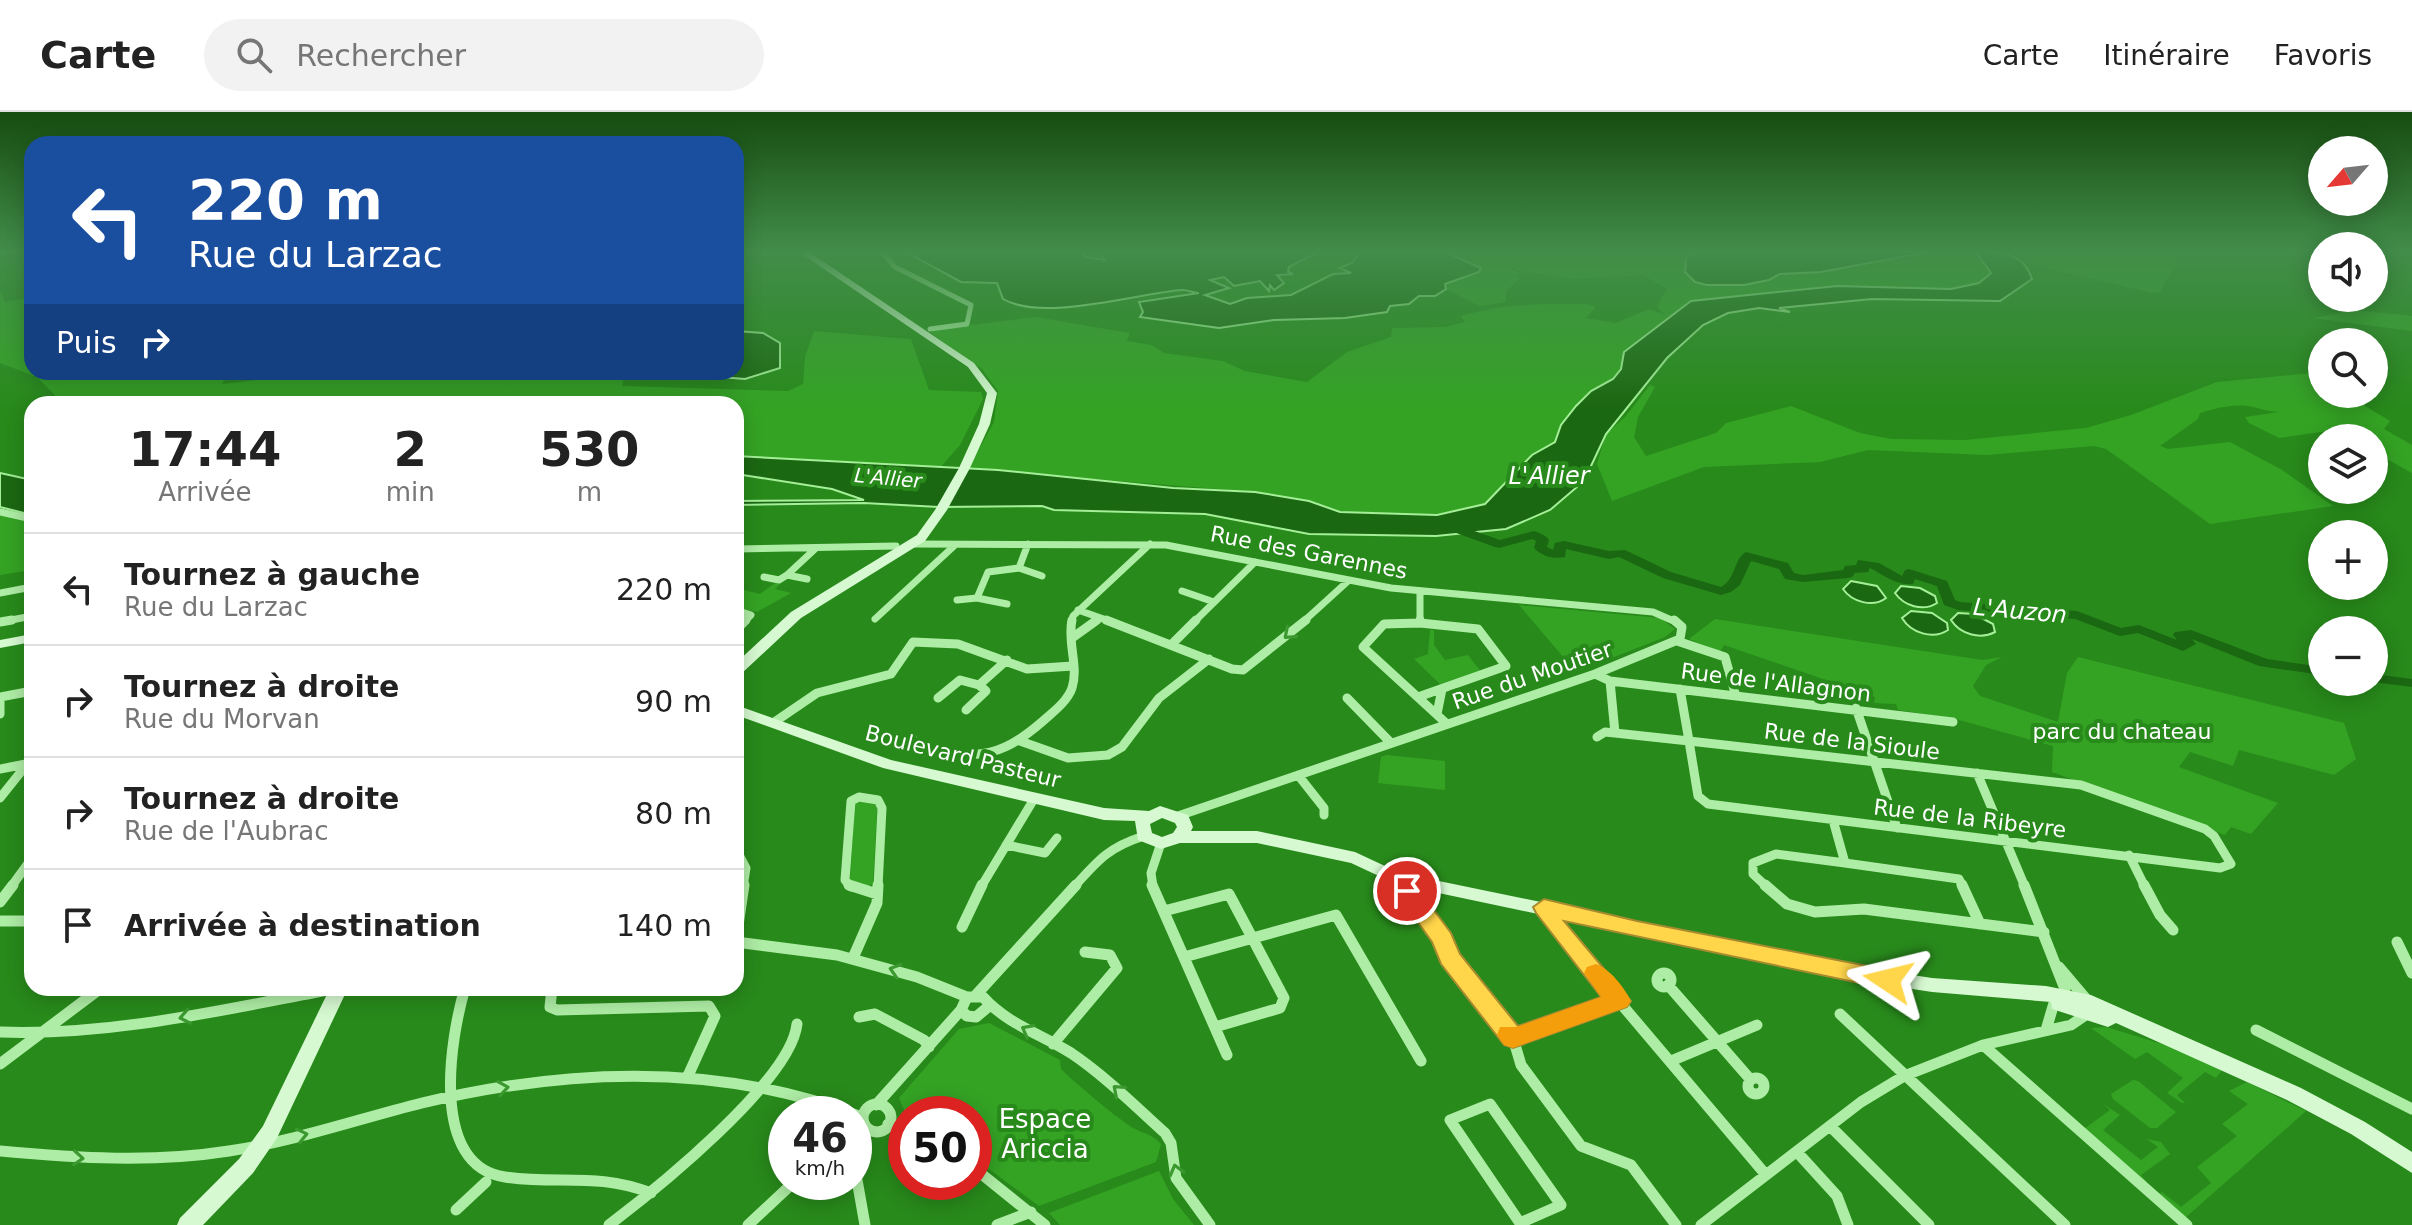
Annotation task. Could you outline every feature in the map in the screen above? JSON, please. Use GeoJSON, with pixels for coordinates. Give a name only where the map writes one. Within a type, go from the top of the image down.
{"type":"FeatureCollection","features":[{"type":"Feature","properties":{"kind":"main road"},"geometry":{"type":"LineString","coordinates":[[880,304],[971,365],[985,379],[992,393],[991,412],[933,523],[914,544],[892,553]]}},
{"type":"Feature","properties":{"kind":"main road"},"geometry":{"type":"LineString","coordinates":[[744,664],[796,615],[933,523]]}},
{"type":"Feature","properties":{"kind":"main road"},"geometry":{"type":"LineString","coordinates":[[0,644],[24,640]]}},
{"type":"Feature","properties":{"kind":"main road","name":"Boulevard Pasteur"},"geometry":{"type":"LineString","coordinates":[[744,707],[779,720],[812,738],[888,764],[1144,826]]}},
{"type":"Feature","properties":{"kind":"main road","name":"Boulevard Pasteur"},"geometry":{"type":"LineString","coordinates":[[744,712],[779,720]]}},
{"type":"Feature","properties":{"kind":"main road"},"geometry":{"type":"LineString","coordinates":[[1180,827],[1161,843],[1144,826],[1166,812],[1180,827],[1214,838],[1257,837],[1344,855],[1396,878],[1852,973],[2026,994],[2053,1012],[2090,1008],[2184,1044],[2325,1110],[2412,1164]]}},
{"type":"Feature","properties":{"kind":"main road"},"geometry":{"type":"LineString","coordinates":[[188,1225],[262,1145],[279,1117],[334,996]]}},
{"type":"Feature","properties":{"kind":"street"},"geometry":{"type":"LineString","coordinates":[[930,329],[967,324],[969,304]]}},
{"type":"Feature","properties":{"kind":"street"},"geometry":{"type":"LineString","coordinates":[[0,512],[24,517]]}},
{"type":"Feature","properties":{"kind":"street","name":"Rue des Garennes"},"geometry":{"type":"LineString","coordinates":[[914,544],[1182,546],[1347,582],[1660,613],[1678,623],[1680,639]]}},
{"type":"Feature","properties":{"kind":"street"},"geometry":{"type":"LineString","coordinates":[[1019,568],[1028,544]]}},
{"type":"Feature","properties":{"kind":"street"},"geometry":{"type":"LineString","coordinates":[[912,737],[919,745],[980,759],[995,756],[1020,741],[1069,696],[1073,666],[1071,620],[1150,544]]}},
{"type":"Feature","properties":{"kind":"street"},"geometry":{"type":"LineString","coordinates":[[875,619],[954,546]]}},
{"type":"Feature","properties":{"kind":"street"},"geometry":{"type":"LineString","coordinates":[[878,547],[892,553]]}},
{"type":"Feature","properties":{"kind":"street"},"geometry":{"type":"LineString","coordinates":[[744,549],[878,547],[892,553]]}},
{"type":"Feature","properties":{"kind":"street"},"geometry":{"type":"LineString","coordinates":[[764,577],[779,580],[816,549]]}},
{"type":"Feature","properties":{"kind":"street"},"geometry":{"type":"LineString","coordinates":[[1173,643],[1255,562]]}},
{"type":"Feature","properties":{"kind":"street"},"geometry":{"type":"LineString","coordinates":[[977,598],[988,572],[1019,568],[1042,576]]}},
{"type":"Feature","properties":{"kind":"street"},"geometry":{"type":"LineString","coordinates":[[787,575],[807,579]]}},
{"type":"Feature","properties":{"kind":"street"},"geometry":{"type":"LineString","coordinates":[[1078,610],[1173,643],[1232,669],[1248,668],[1339,593],[1347,582]]}},
{"type":"Feature","properties":{"kind":"street"},"geometry":{"type":"LineString","coordinates":[[0,593],[24,588]]}},
{"type":"Feature","properties":{"kind":"street"},"geometry":{"type":"LineString","coordinates":[[1182,591],[1214,602]]}},
{"type":"Feature","properties":{"kind":"street"},"geometry":{"type":"LineString","coordinates":[[1420,591],[1420,623]]}},
{"type":"Feature","properties":{"kind":"street"},"geometry":{"type":"LineString","coordinates":[[957,600],[977,598],[1007,604]]}},
{"type":"Feature","properties":{"kind":"street"},"geometry":{"type":"LineString","coordinates":[[0,622],[24,618]]}},
{"type":"Feature","properties":{"kind":"street"},"geometry":{"type":"LineString","coordinates":[[1072,638],[1099,618]]}},
{"type":"Feature","properties":{"kind":"street"},"geometry":{"type":"LineString","coordinates":[[1418,697],[1502,669],[1506,664],[1478,629],[1420,623],[1384,624],[1362,644],[1418,697],[1437,714],[1447,724]]}},
{"type":"Feature","properties":{"kind":"street"},"geometry":{"type":"LineString","coordinates":[[1680,639],[1725,657],[1735,693]]}},
{"type":"Feature","properties":{"kind":"street","name":"Rue du Moutier"},"geometry":{"type":"LineString","coordinates":[[1180,827],[1298,775],[1595,674],[1680,639]]}},
{"type":"Feature","properties":{"kind":"street"},"geometry":{"type":"LineString","coordinates":[[779,720],[817,693],[891,674],[913,642],[958,644],[1027,669],[1073,666]]}},
{"type":"Feature","properties":{"kind":"street"},"geometry":{"type":"LineString","coordinates":[[1020,741],[1068,758],[1108,755],[1122,747],[1159,698],[1209,659]]}},
{"type":"Feature","properties":{"kind":"street"},"geometry":{"type":"LineString","coordinates":[[979,685],[1007,660]]}},
{"type":"Feature","properties":{"kind":"street","name":"Rue de l'Allagnon"},"geometry":{"type":"LineString","coordinates":[[1595,674],[1610,681],[1735,693],[1953,722]]}},
{"type":"Feature","properties":{"kind":"street"},"geometry":{"type":"LineString","coordinates":[[938,698],[960,680],[979,685],[986,691],[966,710]]}},
{"type":"Feature","properties":{"kind":"street"},"geometry":{"type":"LineString","coordinates":[[1610,681],[1615,733]]}},
{"type":"Feature","properties":{"kind":"street"},"geometry":{"type":"LineString","coordinates":[[1437,714],[1442,689]]}},
{"type":"Feature","properties":{"kind":"street","name":"Rue de la Ribeyre"},"geometry":{"type":"LineString","coordinates":[[1680,689],[1702,801],[2220,868],[2231,864],[2214,836],[2205,829],[2135,803]]}},
{"type":"Feature","properties":{"kind":"street"},"geometry":{"type":"LineString","coordinates":[[0,714],[0,698],[24,693]]}},
{"type":"Feature","properties":{"kind":"street"},"geometry":{"type":"LineString","coordinates":[[1347,698],[1391,743]]}},
{"type":"Feature","properties":{"kind":"street"},"geometry":{"type":"LineString","coordinates":[[1856,708],[1897,828]]}},
{"type":"Feature","properties":{"kind":"street","name":"Rue de la Sioule"},"geometry":{"type":"LineString","coordinates":[[1597,737],[1605,732],[1689,739],[2081,785],[2135,803]]}},
{"type":"Feature","properties":{"kind":"street"},"geometry":{"type":"LineString","coordinates":[[0,769],[24,763]]}},
{"type":"Feature","properties":{"kind":"street"},"geometry":{"type":"LineString","coordinates":[[0,798],[24,769]]}},
{"type":"Feature","properties":{"kind":"street"},"geometry":{"type":"LineString","coordinates":[[1701,1225],[1830,1126],[1904,1076],[1983,1045],[2053,1012],[2065,989],[2059,967],[1977,773]]}},
{"type":"Feature","properties":{"kind":"street"},"geometry":{"type":"LineString","coordinates":[[1298,775],[1324,808],[1324,815]]}},
{"type":"Feature","properties":{"kind":"street"},"geometry":{"type":"LineString","coordinates":[[853,958],[875,912],[877,894],[882,808],[878,800],[859,797],[851,801],[845,880],[851,887],[877,894]]}},
{"type":"Feature","properties":{"kind":"street"},"geometry":{"type":"LineString","coordinates":[[962,927],[969,906],[1034,799]]}},
{"type":"Feature","properties":{"kind":"street"},"geometry":{"type":"LineString","coordinates":[[1833,820],[1845,863]]}},
{"type":"Feature","properties":{"kind":"street"},"geometry":{"type":"LineString","coordinates":[[872,1116],[883,1106],[892,1087],[951,1024],[979,1000],[987,986],[1101,856],[1144,826]]}},
{"type":"Feature","properties":{"kind":"street"},"geometry":{"type":"LineString","coordinates":[[1006,845],[1045,853],[1057,838]]}},
{"type":"Feature","properties":{"kind":"street"},"geometry":{"type":"LineString","coordinates":[[1161,843],[1150,878],[1227,1055]]}},
{"type":"Feature","properties":{"kind":"street"},"geometry":{"type":"LineString","coordinates":[[1980,924],[1959,879],[1776,854],[1753,863],[1751,868],[1753,874],[1775,894],[1796,908],[1847,914],[1864,909],[1980,924],[2044,932]]}},
{"type":"Feature","properties":{"kind":"street"},"geometry":{"type":"LineString","coordinates":[[2129,855],[2160,915],[2173,930]]}},
{"type":"Feature","properties":{"kind":"street"},"geometry":{"type":"LineString","coordinates":[[0,902],[24,869]]}},
{"type":"Feature","properties":{"kind":"street"},"geometry":{"type":"LineString","coordinates":[[1407,891],[1443,939],[1449,957],[1513,1038],[1521,1065],[1581,1146],[1631,1165],[1676,1225]]}},
{"type":"Feature","properties":{"kind":"street"},"geometry":{"type":"LineString","coordinates":[[1164,911],[1229,894],[1284,1004],[1215,1027]]}},
{"type":"Feature","properties":{"kind":"street"},"geometry":{"type":"LineString","coordinates":[[1544,907],[1556,927],[1766,1175]]}},
{"type":"Feature","properties":{"kind":"street"},"geometry":{"type":"LineString","coordinates":[[1184,957],[1336,915],[1421,1061]]}},
{"type":"Feature","properties":{"kind":"street"},"geometry":{"type":"LineString","coordinates":[[0,921],[24,921]]}},
{"type":"Feature","properties":{"kind":"street"},"geometry":{"type":"LineString","coordinates":[[744,941],[853,958],[948,987],[979,1000],[1053,1044],[1099,1073],[1165,1133],[1171,1143],[1176,1178],[1210,1225]]}},
{"type":"Feature","properties":{"kind":"street"},"geometry":{"type":"LineString","coordinates":[[2397,942],[2412,973]]}},
{"type":"Feature","properties":{"kind":"street"},"geometry":{"type":"LineString","coordinates":[[1053,1044],[1117,968],[1111,955],[1098,949],[1085,952]]}},
{"type":"Feature","properties":{"kind":"street"},"geometry":{"type":"LineString","coordinates":[[2053,1012],[2071,1025],[2090,1008],[2059,967]]}},
{"type":"Feature","properties":{"kind":"street"},"geometry":{"type":"LineString","coordinates":[[1668,985],[1750,1079]]}},
{"type":"Feature","properties":{"kind":"street"},"geometry":{"type":"LineString","coordinates":[[0,1064],[91,996]]}},
{"type":"Feature","properties":{"kind":"street"},"geometry":{"type":"LineString","coordinates":[[0,1032],[73,1032],[183,1018],[297,996]]}},
{"type":"Feature","properties":{"kind":"street"},"geometry":{"type":"LineString","coordinates":[[463,996],[452,1036],[451,1097],[461,1159],[471,1172],[486,1182],[523,1186],[620,1181],[651,1193]]}},
{"type":"Feature","properties":{"kind":"street"},"geometry":{"type":"LineString","coordinates":[[550,996],[548,1001],[557,1010],[650,1005],[709,1006],[715,1016],[687,1078]]}},
{"type":"Feature","properties":{"kind":"street"},"geometry":{"type":"LineString","coordinates":[[966,1013],[980,1015],[979,1000]]}},
{"type":"Feature","properties":{"kind":"street"},"geometry":{"type":"LineString","coordinates":[[1513,1038],[1619,1001]]}},
{"type":"Feature","properties":{"kind":"street"},"geometry":{"type":"LineString","coordinates":[[70,1012],[66,1024],[73,1032]]}},
{"type":"Feature","properties":{"kind":"street"},"geometry":{"type":"LineString","coordinates":[[859,1017],[875,1014],[924,1040],[929,1047]]}},
{"type":"Feature","properties":{"kind":"street"},"geometry":{"type":"LineString","coordinates":[[1840,1014],[2065,1225]]}},
{"type":"Feature","properties":{"kind":"street"},"geometry":{"type":"LineString","coordinates":[[609,1225],[715,1139],[761,1087],[796,1034],[797,1024]]}},
{"type":"Feature","properties":{"kind":"street"},"geometry":{"type":"LineString","coordinates":[[1671,1061],[1757,1025]]}},
{"type":"Feature","properties":{"kind":"street"},"geometry":{"type":"LineString","coordinates":[[2256,1030],[2339,1069],[2412,1109]]}},
{"type":"Feature","properties":{"kind":"street"},"geometry":{"type":"LineString","coordinates":[[1983,1045],[2187,1225]]}},
{"type":"Feature","properties":{"kind":"street"},"geometry":{"type":"LineString","coordinates":[[0,1151],[114,1160],[207,1154],[262,1145],[451,1097],[562,1081],[687,1078],[761,1087],[790,1096]]}},
{"type":"Feature","properties":{"kind":"street"},"geometry":{"type":"LineString","coordinates":[[1490,1104],[1561,1205],[1521,1224],[1459,1133],[1450,1120],[1490,1104]]}},
{"type":"Feature","properties":{"kind":"street"},"geometry":{"type":"LineString","coordinates":[[883,1106],[888,1112]]}},
{"type":"Feature","properties":{"kind":"street"},"geometry":{"type":"LineString","coordinates":[[872,1126],[888,1124]]}},
{"type":"Feature","properties":{"kind":"street"},"geometry":{"type":"LineString","coordinates":[[1830,1126],[1929,1225]]}},
{"type":"Feature","properties":{"kind":"street"},"geometry":{"type":"LineString","coordinates":[[1797,1152],[1837,1196],[1848,1225]]}},
{"type":"Feature","properties":{"kind":"street"},"geometry":{"type":"LineString","coordinates":[[456,1210],[486,1182]]}},
{"type":"Feature","properties":{"kind":"street"},"geometry":{"type":"LineString","coordinates":[[992,1182],[1045,1225]]}},
{"type":"Feature","properties":{"kind":"street"},"geometry":{"type":"LineString","coordinates":[[748,1225],[775,1200]]}},
{"type":"Feature","properties":{"kind":"street"},"geometry":{"type":"LineString","coordinates":[[861,1200],[865,1225]]}},
{"type":"Feature","properties":{"kind":"street"},"geometry":{"type":"LineString","coordinates":[[997,1225],[1031,1212]]}},
{"type":"Feature","properties":{"kind":"green space"},"geometry":{"type":"Polygon","coordinates":[[[0,304],[24,304],[24,372],[0,363],[0,304]]]}},
{"type":"Feature","properties":{"kind":"green space"},"geometry":{"type":"Polygon","coordinates":[[[1538,304],[1586,304],[1596,307],[1586,318],[1616,323],[1649,309],[1665,315],[1657,306],[1687,304],[1624,351],[1621,369],[1613,379],[1591,391],[1561,425],[1555,442],[1532,455],[1485,504],[1437,515],[1340,512],[1309,501],[1255,492],[968,469],[994,422],[998,391],[982,369],[931,333],[936,329],[1036,317],[1130,333],[1127,341],[1152,345],[1164,353],[1223,361],[1245,371],[1307,382],[1347,352],[1391,337],[1392,328],[1445,327],[1465,322],[1461,316],[1538,304]]]}},
{"type":"Feature","properties":{"kind":"green space"},"geometry":{"type":"Polygon","coordinates":[[[2344,312],[2412,316],[2412,331],[2313,318],[2344,312]]]}},
{"type":"Feature","properties":{"kind":"green space"},"geometry":{"type":"Polygon","coordinates":[[[814,331],[911,339],[929,390],[981,392],[983,399],[960,445],[939,469],[744,461],[744,396],[55,395],[40,380],[224,380],[222,384],[257,380],[623,380],[622,386],[788,391],[803,384],[805,357],[814,331]]]}},
{"type":"Feature","properties":{"kind":"green space"},"geometry":{"type":"Polygon","coordinates":[[[2308,373],[2308,408],[2368,408],[2390,421],[2388,424],[2308,424],[2308,434],[2279,438],[2249,423],[2245,417],[2285,411],[2239,406],[2200,413],[2198,419],[2160,446],[2168,449],[2230,442],[2282,470],[2308,488],[2308,504],[2333,506],[2210,524],[2106,449],[2094,446],[1987,455],[1868,450],[1820,462],[1704,467],[1612,501],[1597,464],[1606,434],[1625,417],[1650,385],[1655,387],[1638,417],[1634,437],[1646,456],[1716,433],[1726,423],[1791,406],[1860,433],[1891,439],[1965,440],[2086,428],[2131,415],[2217,382],[2308,373]]]}},
{"type":"Feature","properties":{"kind":"green space"},"geometry":{"type":"Polygon","coordinates":[[[2388,431],[2412,445],[2412,473],[2388,460],[2388,431]]]}},
{"type":"Feature","properties":{"kind":"green space"},"geometry":{"type":"Polygon","coordinates":[[[24,506],[24,571],[0,575],[0,514],[24,506]]]}},
{"type":"Feature","properties":{"kind":"green space"},"geometry":{"type":"Polygon","coordinates":[[[775,583],[780,584],[775,589],[791,593],[757,612],[744,609],[744,590],[760,594],[775,583]]]}},
{"type":"Feature","properties":{"kind":"green space"},"geometry":{"type":"Polygon","coordinates":[[[1519,605],[1660,618],[1675,629],[1665,637],[1576,672],[1519,605]]]}},
{"type":"Feature","properties":{"kind":"green space","name":"parc du chateau"},"geometry":{"type":"Polygon","coordinates":[[[1715,619],[1982,660],[2002,657],[1986,665],[1973,686],[1980,696],[2058,722],[2067,673],[2078,657],[2344,723],[2356,759],[2334,775],[2239,750],[2233,766],[2190,752],[2179,767],[2278,803],[2251,834],[2231,827],[2225,835],[2052,772],[2053,746],[1952,718],[1898,710],[1896,704],[1874,703],[1875,697],[1724,645],[1720,652],[1689,639],[1715,619]]]}},
{"type":"Feature","properties":{"kind":"green space"},"geometry":{"type":"Polygon","coordinates":[[[1430,630],[1434,630],[1434,645],[1445,660],[1468,655],[1482,673],[1442,686],[1414,659],[1428,654],[1430,630]]]}},
{"type":"Feature","properties":{"kind":"green space"},"geometry":{"type":"Polygon","coordinates":[[[1381,757],[1445,761],[1445,790],[1378,783],[1381,757]]]}},
{"type":"Feature","properties":{"kind":"green space"},"geometry":{"type":"Polygon","coordinates":[[[862,801],[875,803],[877,809],[873,884],[867,887],[850,879],[855,804],[862,801]]]}},
{"type":"Feature","properties":{"kind":"green space","name":"Espace Ariccia"},"geometry":{"type":"Polygon","coordinates":[[[989,1023],[1060,1060],[1061,1069],[1097,1101],[1128,1125],[1161,1144],[1156,1162],[1039,1206],[992,1171],[992,1096],[901,1096],[959,1029],[989,1023]]]}},
{"type":"Feature","properties":{"kind":"green space"},"geometry":{"type":"Polygon","coordinates":[[[2106,1027],[2172,1047],[2222,1070],[2216,1078],[2205,1072],[2177,1095],[2185,1103],[2182,1103],[2167,1093],[2183,1078],[2147,1052],[2135,1059],[2091,1028],[2106,1027]]]}},
{"type":"Feature","properties":{"kind":"green space"},"geometry":{"type":"Polygon","coordinates":[[[2133,1080],[2176,1112],[2157,1128],[2150,1128],[2113,1099],[2111,1094],[2133,1080]]]}},
{"type":"Feature","properties":{"kind":"green space"},"geometry":{"type":"Polygon","coordinates":[[[2247,1082],[2306,1111],[2185,1218],[2160,1194],[2162,1192],[2181,1207],[2211,1183],[2197,1167],[2237,1136],[2222,1124],[2248,1104],[2229,1091],[2247,1082]]]}},
{"type":"Feature","properties":{"kind":"green space"},"geometry":{"type":"Polygon","coordinates":[[[2102,1103],[2120,1115],[2103,1130],[2141,1160],[2158,1147],[2147,1139],[2161,1142],[2170,1154],[2141,1175],[2149,1185],[2084,1129],[2110,1110],[2102,1103]]]}},
{"type":"Feature","properties":{"kind":"green space","name":"Espace Ariccia"},"geometry":{"type":"Polygon","coordinates":[[[1159,1171],[1173,1199],[1194,1225],[1060,1225],[1049,1213],[1159,1171]]]}},
{"type":"Feature","properties":{"kind":"water"},"geometry":{"type":"Polygon","coordinates":[[[1017,304],[1096,304],[1041,308],[1017,304]]]}},
{"type":"Feature","properties":{"kind":"water"},"geometry":{"type":"Polygon","coordinates":[[[1140,304],[1409,304],[1390,306],[1387,312],[1345,318],[1274,320],[1219,328],[1140,317],[1143,312],[1140,304]]]}},
{"type":"Feature","properties":{"kind":"water","name":"L'Allier"},"geometry":{"type":"Polygon","coordinates":[[[1687,304],[1821,304],[1779,308],[1790,312],[1759,308],[1728,313],[1703,325],[1667,358],[1606,434],[1584,481],[1550,510],[1506,529],[1436,536],[1309,534],[1205,514],[1054,510],[1042,506],[744,505],[744,501],[864,500],[832,489],[744,475],[744,456],[998,470],[1173,488],[1255,492],[1309,501],[1340,512],[1437,515],[1485,504],[1532,455],[1555,442],[1561,425],[1591,391],[1613,379],[1621,369],[1624,352],[1687,304]]]}},
{"type":"Feature","properties":{"kind":"water"},"geometry":{"type":"Polygon","coordinates":[[[744,332],[763,333],[780,343],[780,368],[745,379],[744,332]]]}},
{"type":"Feature","properties":{"kind":"water"},"geometry":{"type":"Polygon","coordinates":[[[0,473],[24,478],[24,513],[0,507],[0,473]]]}},
{"type":"Feature","properties":{"kind":"water"},"geometry":{"type":"Polygon","coordinates":[[[1851,581],[1877,586],[1886,598],[1875,603],[1857,600],[1843,589],[1851,581]]]}},
{"type":"Feature","properties":{"kind":"water"},"geometry":{"type":"Polygon","coordinates":[[[1901,586],[1920,588],[1935,596],[1937,603],[1926,607],[1909,604],[1895,593],[1901,586]]]}},
{"type":"Feature","properties":{"kind":"water"},"geometry":{"type":"Polygon","coordinates":[[[1911,611],[1932,613],[1947,623],[1948,630],[1929,635],[1911,628],[1902,618],[1911,611]]]}},
{"type":"Feature","properties":{"kind":"water"},"geometry":{"type":"Polygon","coordinates":[[[1958,613],[1974,614],[1993,624],[1995,632],[1977,635],[1965,632],[1951,620],[1958,613]]]}},
{"type":"Feature","properties":{"kind":"waterway","name":"L'Auzon"},"geometry":{"type":"LineString","coordinates":[[1452,527],[1499,544],[1534,535],[1543,540],[1540,548],[1550,554],[1561,554],[1559,546],[1564,545],[1609,555],[1621,553],[1667,575],[1721,591],[1735,582],[1746,556],[1784,566],[1789,576],[1803,579],[1848,574],[1849,569],[1864,569],[1862,563],[1869,564],[1901,580],[1908,581],[1909,573],[1942,584],[1949,602],[1958,606],[2077,615],[2120,632],[2139,629],[2183,647],[2189,644],[2180,635],[2191,634],[2264,663],[2308,669]]}},
{"type":"Feature","properties":{"kind":"waterway","name":"L'Auzon"},"geometry":{"type":"LineString","coordinates":[[2388,680],[2412,683]]}},
{"type":"Feature","properties":{"kind":"slow traffic"},"geometry":{"type":"LineString","coordinates":[[1509,1035],[1513,1038],[1619,1001],[1596,973]]}},
{"type":"Feature","properties":{"kind":"route"},"geometry":{"type":"LineString","coordinates":[[1407,891],[1443,939],[1449,957],[1501,1028],[1513,1038],[1619,1001],[1556,927],[1544,907],[1637,930],[1888,980]]}}]}
